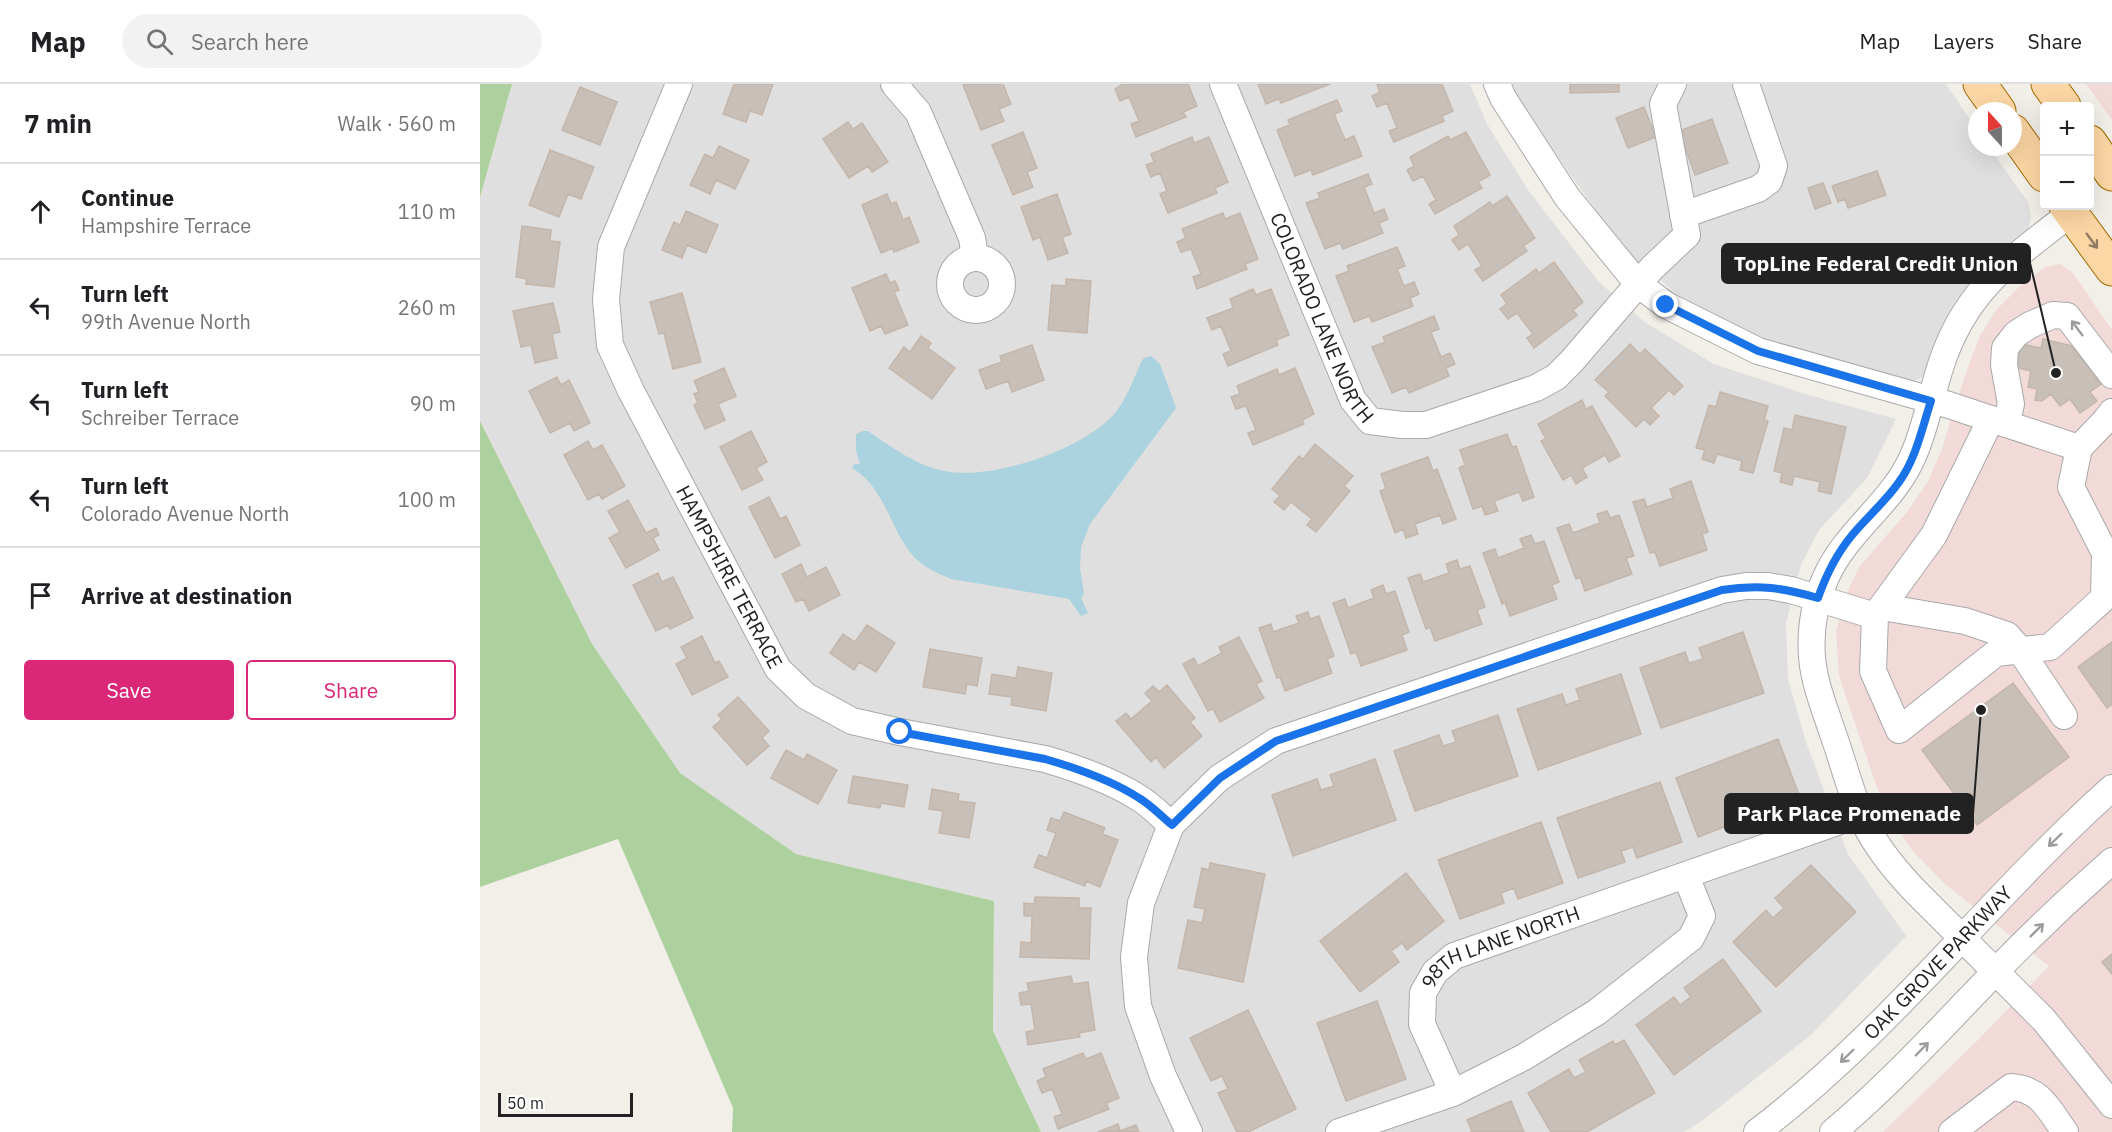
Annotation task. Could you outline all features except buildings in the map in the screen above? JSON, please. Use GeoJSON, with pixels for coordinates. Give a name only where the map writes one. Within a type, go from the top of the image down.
{"type":"FeatureCollection","features":[{"type":"Feature","properties":{"kind":"main road"},"geometry":{"type":"LineString","coordinates":[[1980,84],[1993,102]]}},
{"type":"Feature","properties":{"kind":"main road"},"geometry":{"type":"LineString","coordinates":[[2048,84],[2061,102]]}},
{"type":"Feature","properties":{"kind":"main road"},"geometry":{"type":"LineString","coordinates":[[2022,144],[2040,170]]}},
{"type":"Feature","properties":{"kind":"main road"},"geometry":{"type":"LineString","coordinates":[[2094,148],[2112,174]]}},
{"type":"Feature","properties":{"kind":"main road"},"geometry":{"type":"LineString","coordinates":[[2069,210],[2112,269]]}},
{"type":"Feature","properties":{"kind":"street","name":"HAMPSHIRE TERRACE"},"geometry":{"type":"LineString","coordinates":[[678,84],[611,247],[606,299],[610,345],[631,391],[777,669],[806,696],[852,721],[1064,764],[1140,798],[1172,825]]}},
{"type":"Feature","properties":{"kind":"street"},"geometry":{"type":"LineString","coordinates":[[894,84],[918,112],[972,238],[975,258]]}},
{"type":"Feature","properties":{"kind":"street","name":"COLORADO LANE NORTH"},"geometry":{"type":"LineString","coordinates":[[1223,84],[1353,400],[1370,421],[1426,425],[1536,388],[1556,377],[1652,268],[1686,235],[1683,215]]}},
{"type":"Feature","properties":{"kind":"street"},"geometry":{"type":"LineString","coordinates":[[1497,84],[1503,98],[1566,197],[1638,284],[1666,305],[1758,351],[1931,401],[2079,448]]}},
{"type":"Feature","properties":{"kind":"street"},"geometry":{"type":"LineString","coordinates":[[1673,84],[1663,104],[1683,215],[1758,189],[1769,181],[1774,166],[1746,84]]}},
{"type":"Feature","properties":{"kind":"street"},"geometry":{"type":"LineString","coordinates":[[2067,210],[1991,278],[1961,317],[1941,365],[1913,456],[1900,481],[1881,505],[1852,534],[1826,577],[1818,598],[1812,630],[1812,659],[1818,689],[1860,814],[1896,871],[1960,938],[2044,1020],[2112,1105]]}},
{"type":"Feature","properties":{"kind":"street"},"geometry":{"type":"LineString","coordinates":[[2112,375],[2067,316],[2052,315],[2042,318],[2016,334],[2006,348],[2004,365],[2011,404],[1998,422],[1934,535],[1879,612],[1873,671],[1899,730],[1996,652],[2050,647],[2104,598],[2105,553],[2071,487],[2079,448],[2106,421],[2112,411]]}},
{"type":"Feature","properties":{"kind":"street"},"geometry":{"type":"LineString","coordinates":[[1190,1132],[1163,1076],[1138,1006],[1134,957],[1141,903],[1172,825],[1220,778],[1276,741],[1722,590],[1746,586],[1768,586],[1818,598],[1836,606],[1965,621],[2007,635],[2020,650],[2064,716]]}},
{"type":"Feature","properties":{"kind":"street","name":"OAK GROVE PARKWAY"},"geometry":{"type":"LineString","coordinates":[[1757,1132],[1850,1053],[1903,1001],[2027,868],[2112,788]]}},
{"type":"Feature","properties":{"kind":"street","name":"98TH LANE NORTH"},"geometry":{"type":"LineString","coordinates":[[1453,1093],[1422,1024],[1424,993],[1434,972],[1454,956],[1860,814]]}},
{"type":"Feature","properties":{"kind":"street"},"geometry":{"type":"LineString","coordinates":[[1833,1132],[1894,1078],[2062,905],[2112,861]]}},
{"type":"Feature","properties":{"kind":"street"},"geometry":{"type":"LineString","coordinates":[[1340,1132],[1453,1093],[1524,1057],[1597,1012],[1691,938],[1702,916],[1686,876]]}},
{"type":"Feature","properties":{"kind":"street"},"geometry":{"type":"LineString","coordinates":[[1952,1132],[2011,1087],[2024,1088],[2038,1096],[2065,1132]]}},
{"type":"Feature","properties":{"kind":"shaded area"},"geometry":{"type":"Polygon","coordinates":[[[512,84],[1470,84],[1487,124],[1528,190],[1599,282],[1646,323],[1714,364],[1802,393],[1896,419],[1867,478],[1819,530],[1801,565],[1786,623],[1788,679],[1806,742],[1848,854],[1906,936],[1812,1034],[1702,1121],[1684,1132],[1041,1132],[993,1031],[994,901],[796,854],[680,773],[592,644],[480,421],[480,197],[512,84]]]}},
{"type":"Feature","properties":{"kind":"shaded area"},"geometry":{"type":"Polygon","coordinates":[[[1511,84],[1946,84],[1968,117],[1968,156],[1995,156],[2028,202],[2031,217],[2028,230],[2016,242],[1982,266],[1957,301],[1925,374],[1910,382],[1895,380],[1714,323],[1625,252],[1518,100],[1511,84]]]}},
{"type":"Feature","properties":{"kind":"shaded area"},"geometry":{"type":"Polygon","coordinates":[[[2086,84],[2112,84],[2112,120],[2086,84]]]}},
{"type":"Feature","properties":{"kind":"shaded area"},"geometry":{"type":"Polygon","coordinates":[[[2060,264],[2073,273],[2112,330],[2112,1132],[1883,1132],[1979,1039],[2049,966],[1946,885],[1911,849],[1889,815],[1876,785],[1839,676],[1836,631],[1849,588],[1859,567],[1907,512],[1928,481],[1942,449],[1980,336],[1996,310],[2020,286],[2045,267],[2060,264]]]}},
{"type":"Feature","properties":{"kind":"green space"},"geometry":{"type":"Polygon","coordinates":[[[480,84],[512,84],[480,197],[480,84]]]}},
{"type":"Feature","properties":{"kind":"green space"},"geometry":{"type":"Polygon","coordinates":[[[480,421],[592,644],[680,773],[796,854],[994,901],[993,1031],[1041,1132],[732,1132],[733,1108],[618,839],[480,887],[480,421]]]}},
{"type":"Feature","properties":{"kind":"water"},"geometry":{"type":"Polygon","coordinates":[[[1151,356],[1160,364],[1176,408],[1090,524],[1081,547],[1080,569],[1084,594],[1081,598],[1088,613],[1081,616],[1069,599],[951,579],[928,568],[915,558],[907,547],[873,487],[852,468],[854,464],[860,464],[856,451],[856,434],[863,431],[868,431],[924,465],[964,473],[1011,466],[1061,450],[1102,426],[1116,412],[1143,359],[1151,356]]]}},
{"type":"Feature","properties":{"kind":"place","name":"TopLine Federal Credit Union"},"geometry":{"type":"Point","coordinates":[2056,373]}},
{"type":"Feature","properties":{"kind":"place","name":"Park Place Promenade"},"geometry":{"type":"Point","coordinates":[1981,710]}},
{"type":"Feature","properties":{"kind":"route"},"geometry":{"type":"LineString","coordinates":[[900,732],[1064,764],[1140,798],[1172,825],[1220,778],[1276,741],[1722,590],[1746,586],[1768,586],[1818,598],[1826,577],[1852,534],[1881,505],[1900,481],[1913,456],[1931,401],[1758,351],[1666,305]]}}]}
